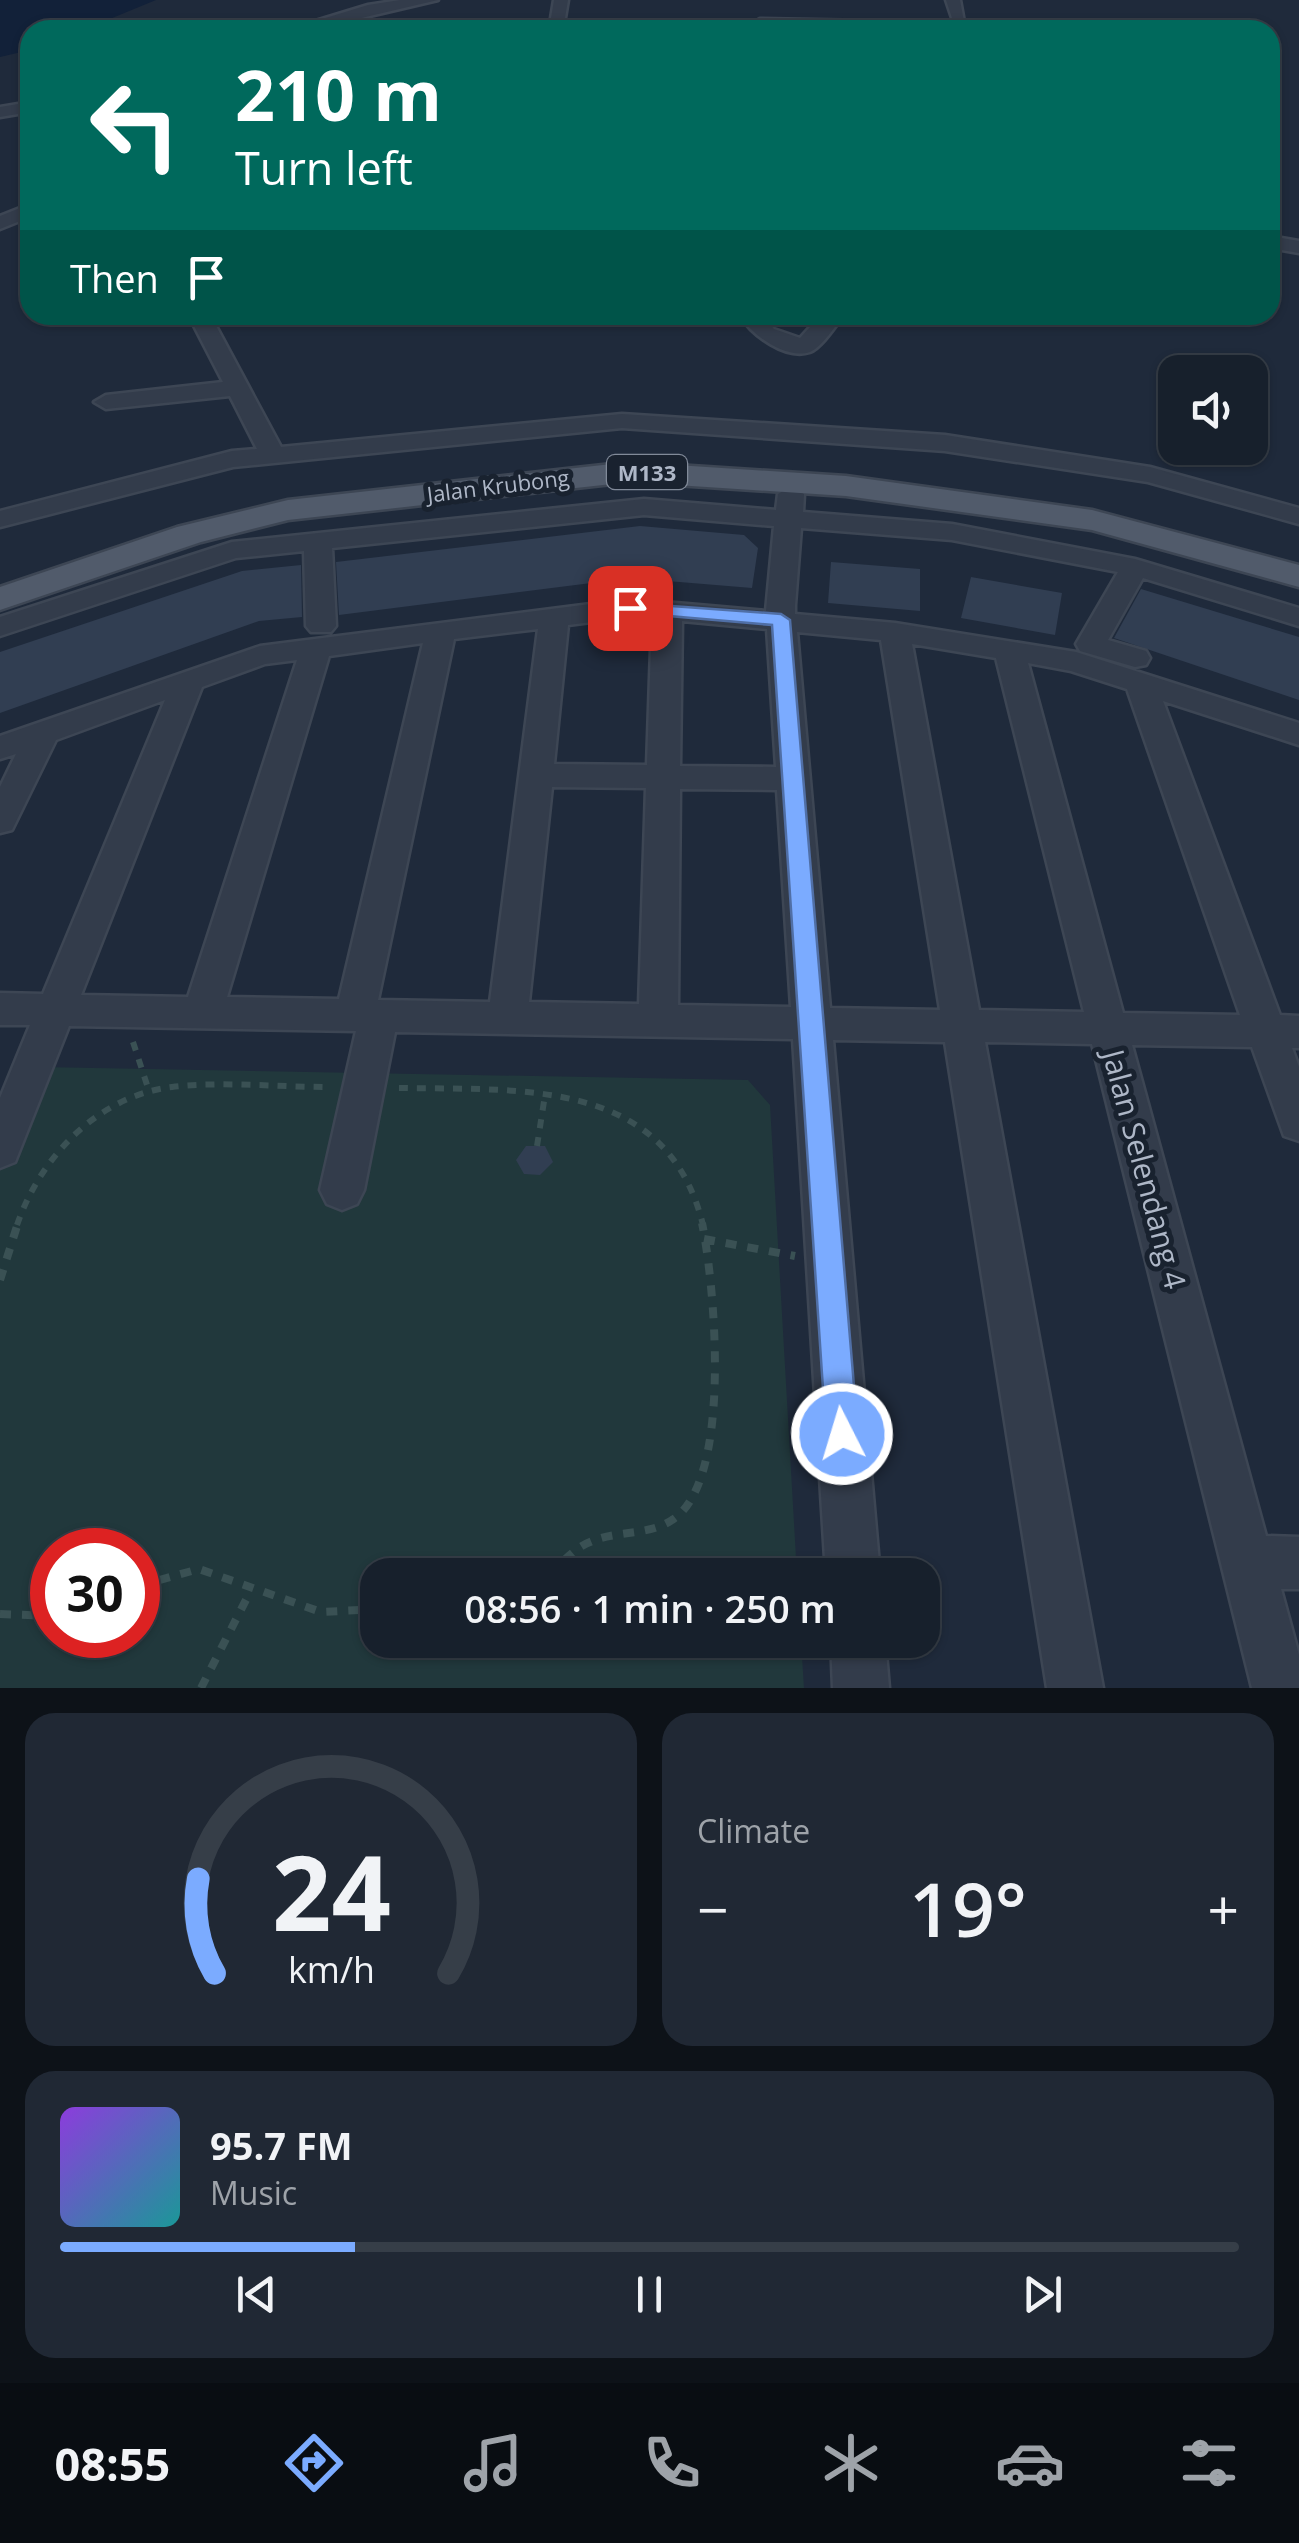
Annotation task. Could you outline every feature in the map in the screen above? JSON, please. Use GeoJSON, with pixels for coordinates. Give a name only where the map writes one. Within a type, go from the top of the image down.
{"type":"FeatureCollection","features":[{"type":"Feature","properties":{"kind":"main road","name":"Jalan Krubong"},"geometry":{"type":"LineString","coordinates":[[48,568],[235,497],[618,453],[877,469],[1047,490],[1132,503],[1299,551]]}},
{"type":"Feature","properties":{"kind":"main road","name":"Jalan Krubong"},"geometry":{"type":"LineString","coordinates":[[48,568],[288,510],[585,474],[658,473],[920,494],[1092,520],[1299,576]]}},
{"type":"Feature","properties":{"kind":"main road"},"geometry":{"type":"LineString","coordinates":[[0,570],[48,568]]}},
{"type":"Feature","properties":{"kind":"main road"},"geometry":{"type":"LineString","coordinates":[[0,597],[48,568]]}},
{"type":"Feature","properties":{"kind":"street"},"geometry":{"type":"LineString","coordinates":[[329,20],[373,8],[431,0]]}},
{"type":"Feature","properties":{"kind":"street"},"geometry":{"type":"LineString","coordinates":[[373,8],[404,18]]}},
{"type":"Feature","properties":{"kind":"street"},"geometry":{"type":"LineString","coordinates":[[205,325],[272,453]]}},
{"type":"Feature","properties":{"kind":"street"},"geometry":{"type":"LineString","coordinates":[[756,325],[778,341],[805,346],[824,325]]}},
{"type":"Feature","properties":{"kind":"street"},"geometry":{"type":"LineString","coordinates":[[86,380],[105,411],[238,388]]}},
{"type":"Feature","properties":{"kind":"street"},"geometry":{"type":"LineString","coordinates":[[0,519],[186,468],[272,453],[584,423],[656,421],[945,443],[1150,476],[1299,516]]}},
{"type":"Feature","properties":{"kind":"street"},"geometry":{"type":"LineString","coordinates":[[793,482],[780,612],[852,1558]]}},
{"type":"Feature","properties":{"kind":"street"},"geometry":{"type":"LineString","coordinates":[[0,628],[232,550],[644,506],[952,532],[1135,567],[1299,617]]}},
{"type":"Feature","properties":{"kind":"street"},"geometry":{"type":"LineString","coordinates":[[203,1012],[319,637],[318,542]]}},
{"type":"Feature","properties":{"kind":"street"},"geometry":{"type":"LineString","coordinates":[[1135,567],[1091,644],[1294,724]]}},
{"type":"Feature","properties":{"kind":"street"},"geometry":{"type":"LineString","coordinates":[[0,748],[319,637],[630,598],[780,612],[1076,662],[1294,724]]}},
{"type":"Feature","properties":{"kind":"street"},"geometry":{"type":"LineString","coordinates":[[0,726],[254,633],[319,637],[440,632],[630,608],[666,612],[780,612]]}},
{"type":"Feature","properties":{"kind":"street"},"geometry":{"type":"LineString","coordinates":[[658,1020],[666,612]]}},
{"type":"Feature","properties":{"kind":"street"},"geometry":{"type":"LineString","coordinates":[[508,1018],[554,620]]}},
{"type":"Feature","properties":{"kind":"street"},"geometry":{"type":"LineString","coordinates":[[342,1190],[362,1088],[367,1015],[440,632]]}},
{"type":"Feature","properties":{"kind":"street"},"geometry":{"type":"LineString","coordinates":[[895,632],[1075,1688]]}},
{"type":"Feature","properties":{"kind":"street","name":"Jalan Selendang 4"},"geometry":{"type":"LineString","coordinates":[[1009,650],[1280,1688]]}},
{"type":"Feature","properties":{"kind":"street"},"geometry":{"type":"LineString","coordinates":[[1140,681],[1282,1031],[1299,1122]]}},
{"type":"Feature","properties":{"kind":"street"},"geometry":{"type":"LineString","coordinates":[[0,1149],[188,682]]}},
{"type":"Feature","properties":{"kind":"street"},"geometry":{"type":"LineString","coordinates":[[1294,724],[1299,764]]}},
{"type":"Feature","properties":{"kind":"street"},"geometry":{"type":"LineString","coordinates":[[0,821],[43,734]]}},
{"type":"Feature","properties":{"kind":"street"},"geometry":{"type":"LineString","coordinates":[[535,775],[792,779]]}},
{"type":"Feature","properties":{"kind":"street"},"geometry":{"type":"LineString","coordinates":[[0,1009],[1282,1031]]}},
{"type":"Feature","properties":{"kind":"street"},"geometry":{"type":"LineString","coordinates":[[1247,1562],[1299,1563]]}},
{"type":"Feature","properties":{"kind":"street"},"geometry":{"type":"LineString","coordinates":[[859,1658],[861,1688]]}},
{"type":"Feature","properties":{"kind":"path"},"geometry":{"type":"LineString","coordinates":[[122,1011],[149,1092]]}},
{"type":"Feature","properties":{"kind":"path"},"geometry":{"type":"LineString","coordinates":[[0,1280],[40,1172],[93,1121],[149,1092],[202,1084],[545,1095],[622,1116],[665,1145],[691,1188],[704,1239],[715,1416],[712,1446],[687,1508],[675,1519],[584,1545],[568,1558]]}},
{"type":"Feature","properties":{"kind":"path"},"geometry":{"type":"LineString","coordinates":[[537,1146],[545,1095]]}},
{"type":"Feature","properties":{"kind":"path"},"geometry":{"type":"LineString","coordinates":[[704,1239],[827,1262]]}},
{"type":"Feature","properties":{"kind":"path"},"geometry":{"type":"LineString","coordinates":[[160,1580],[199,1569],[321,1612],[360,1610]]}},
{"type":"Feature","properties":{"kind":"path"},"geometry":{"type":"LineString","coordinates":[[201,1688],[251,1590]]}},
{"type":"Feature","properties":{"kind":"path"},"geometry":{"type":"LineString","coordinates":[[0,1614],[30,1615]]}},
{"type":"Feature","properties":{"kind":"green space"},"geometry":{"type":"Polygon","coordinates":[[[40,1067],[748,1080],[770,1105],[796,1558],[360,1558],[360,1658],[802,1658],[804,1688],[0,1688],[0,1169],[40,1067]]]}},
{"type":"Feature","properties":{"kind":"water"},"geometry":{"type":"Polygon","coordinates":[[[0,0],[156,0],[107,20],[20,20],[20,52],[0,57],[0,0]]]}},
{"type":"Feature","properties":{"kind":"building"},"geometry":{"type":"Polygon","coordinates":[[[640,526],[744,535],[758,548],[752,588],[631,578],[339,615],[336,562],[640,526]]]}},
{"type":"Feature","properties":{"kind":"building"},"geometry":{"type":"Polygon","coordinates":[[[831,562],[920,569],[920,611],[828,603],[831,562]]]}},
{"type":"Feature","properties":{"kind":"building"},"geometry":{"type":"Polygon","coordinates":[[[301,565],[302,617],[259,621],[0,713],[0,652],[242,571],[301,565]]]}},
{"type":"Feature","properties":{"kind":"building"},"geometry":{"type":"Polygon","coordinates":[[[971,577],[1062,593],[1055,635],[961,618],[971,577]]]}},
{"type":"Feature","properties":{"kind":"building"},"geometry":{"type":"Polygon","coordinates":[[[1141,589],[1299,637],[1299,700],[1114,638],[1141,589]]]}},
{"type":"Feature","properties":{"kind":"building"},"geometry":{"type":"Polygon","coordinates":[[[526,1146],[545,1146],[553,1162],[540,1175],[524,1174],[516,1160],[526,1146]]]}},
{"type":"Feature","properties":{"kind":"route"},"geometry":{"type":"LineString","coordinates":[[630,608],[781,620],[842,1434]]}}]}
